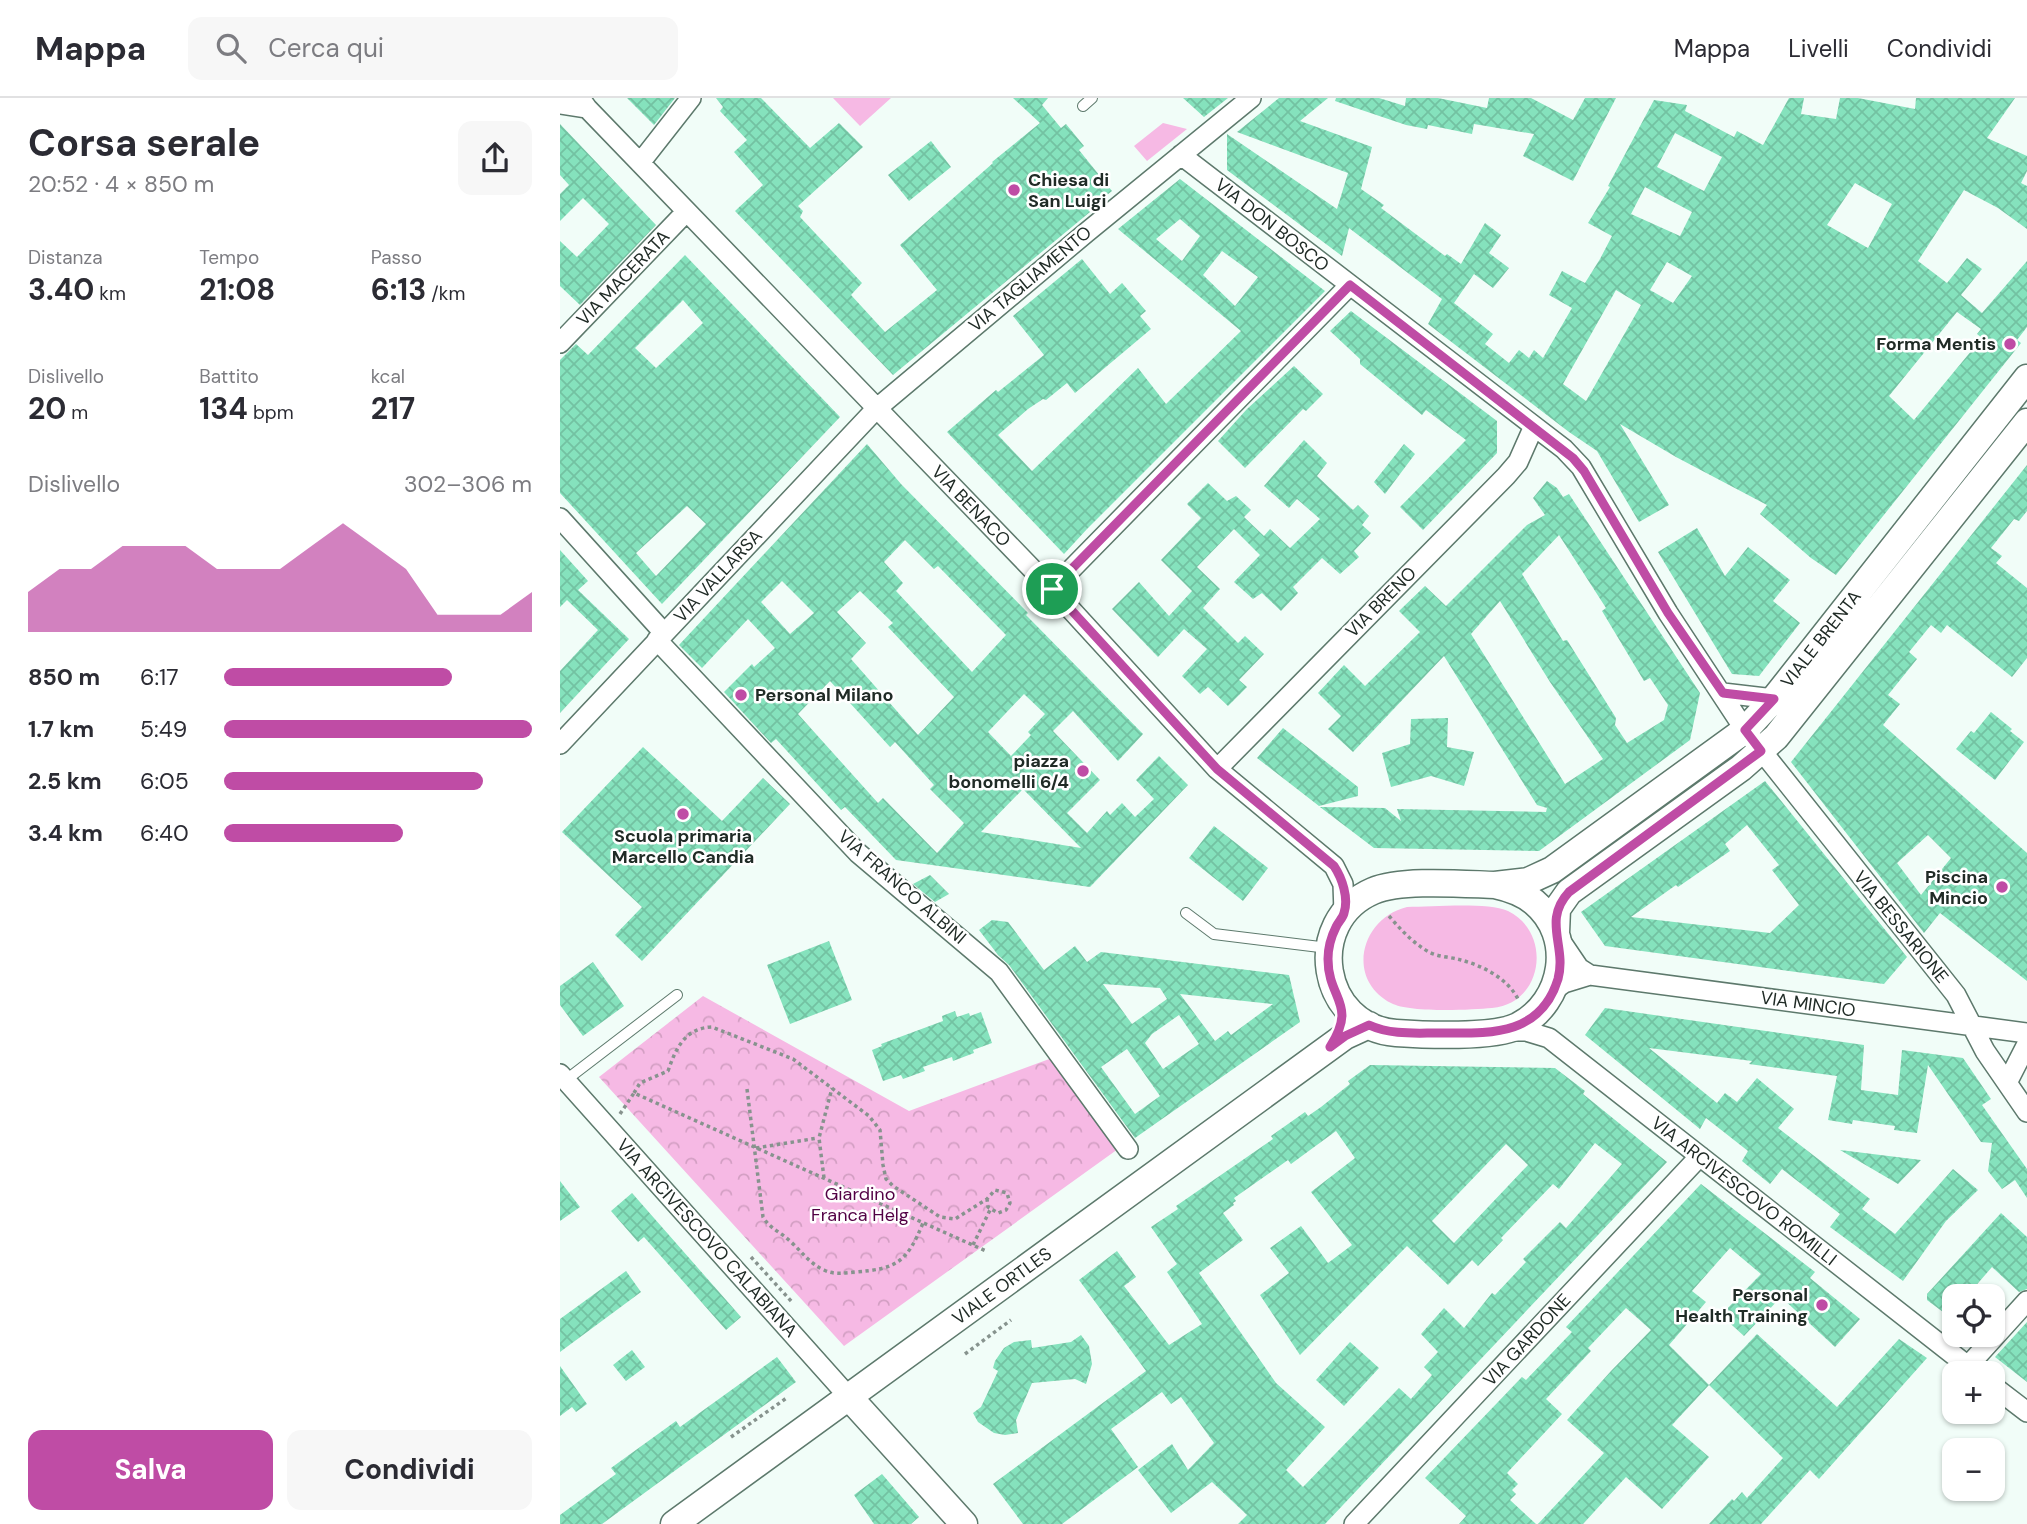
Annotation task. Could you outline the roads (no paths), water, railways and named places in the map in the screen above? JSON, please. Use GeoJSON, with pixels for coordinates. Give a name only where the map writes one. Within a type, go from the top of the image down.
{"type":"FeatureCollection","features":[{"type":"Feature","properties":{"kind":"street"},"geometry":{"type":"LineString","coordinates":[[640,163],[691,98]]}},
{"type":"Feature","properties":{"kind":"street","name":"VIA TAGLIAMENTO"},"geometry":{"type":"LineString","coordinates":[[876,409],[1251,98]]}},
{"type":"Feature","properties":{"kind":"street"},"geometry":{"type":"LineString","coordinates":[[560,104],[583,103]]}},
{"type":"Feature","properties":{"kind":"street","name":"VIA BENACO"},"geometry":{"type":"LineString","coordinates":[[583,103],[1052,589],[1217,769],[1334,866],[1343,884],[1344,913]]}},
{"type":"Feature","properties":{"kind":"street","name":"VIA DON BOSCO"},"geometry":{"type":"LineString","coordinates":[[1181,155],[1563,449],[1584,471],[1668,613],[1761,751]]}},
{"type":"Feature","properties":{"kind":"street","name":"VIA MACERATA"},"geometry":{"type":"LineString","coordinates":[[560,344],[686,212]]}},
{"type":"Feature","properties":{"kind":"street"},"geometry":{"type":"LineString","coordinates":[[1052,589],[1350,285]]}},
{"type":"Feature","properties":{"kind":"street","name":"VIALE BRENTA"},"geometry":{"type":"LineString","coordinates":[[1495,885],[1528,881],[1552,870],[1745,730],[1774,699],[2027,378]]}},
{"type":"Feature","properties":{"kind":"street","name":"VIA VALLARSA"},"geometry":{"type":"LineString","coordinates":[[560,744],[876,409]]}},
{"type":"Feature","properties":{"kind":"street","name":"VIALE BRENTA"},"geometry":{"type":"LineString","coordinates":[[1556,933],[1557,909],[1569,892],[1761,751],[1776,737],[2027,422]]}},
{"type":"Feature","properties":{"kind":"street","name":"VIA BRENO"},"geometry":{"type":"LineString","coordinates":[[1217,769],[1506,476],[1518,462],[1534,426]]}},
{"type":"Feature","properties":{"kind":"street","name":"VIA FRANCO ALBINI"},"geometry":{"type":"LineString","coordinates":[[560,518],[661,636],[858,853],[999,972],[1128,1149]]}},
{"type":"Feature","properties":{"kind":"street"},"geometry":{"type":"LineString","coordinates":[[1723,693],[1774,699]]}},
{"type":"Feature","properties":{"kind":"street","name":"VIA BESSARIONE"},"geometry":{"type":"LineString","coordinates":[[1761,751],[1956,995],[1985,1051],[2027,1112]]}},
{"type":"Feature","properties":{"kind":"street"},"geometry":{"type":"LineString","coordinates":[[1556,933],[1560,956],[1559,975],[1554,990],[1534,1015],[1518,1026],[1501,1031],[1382,1031],[1358,1019],[1342,1002],[1330,975],[1329,948],[1335,927],[1344,913],[1363,896],[1391,886],[1495,885],[1512,889],[1532,900],[1545,913],[1579,968],[1590,975]]}},
{"type":"Feature","properties":{"kind":"street","name":"VIA MINCIO"},"geometry":{"type":"LineString","coordinates":[[1554,990],[1564,983],[1590,975],[2027,1033]]}},
{"type":"Feature","properties":{"kind":"street"},"geometry":{"type":"LineString","coordinates":[[1330,1047],[1341,1027],[1342,1002]]}},
{"type":"Feature","properties":{"kind":"street","name":"VIALE ORTLES"},"geometry":{"type":"LineString","coordinates":[[674,1524],[1345,1036],[1369,1025]]}},
{"type":"Feature","properties":{"kind":"street","name":"VIA ARCIVESCOVO ROMILLI"},"geometry":{"type":"LineString","coordinates":[[1501,1031],[1520,1030],[1549,1038],[1961,1361]]}},
{"type":"Feature","properties":{"kind":"street"},"geometry":{"type":"LineString","coordinates":[[2007,1083],[2027,1044]]}},
{"type":"Feature","properties":{"kind":"street","name":"VIA ARCIVESCOVO CALABIANA"},"geometry":{"type":"LineString","coordinates":[[563,1077],[848,1396]]}},
{"type":"Feature","properties":{"kind":"street","name":"VIA GARDONE"},"geometry":{"type":"LineString","coordinates":[[1354,1524],[1700,1157]]}},
{"type":"Feature","properties":{"kind":"street"},"geometry":{"type":"LineString","coordinates":[[1980,1361],[2027,1301]]}},
{"type":"Feature","properties":{"kind":"street"},"geometry":{"type":"LineString","coordinates":[[2005,1395],[2027,1412]]}},
{"type":"Feature","properties":{"kind":"street"},"geometry":{"type":"LineString","coordinates":[[848,1396],[964,1524]]}},
{"type":"Feature","properties":{"kind":"lane"},"geometry":{"type":"LineString","coordinates":[[1083,106],[1092,98]]}},
{"type":"Feature","properties":{"kind":"lane"},"geometry":{"type":"LineString","coordinates":[[1186,913],[1214,934],[1329,948]]}},
{"type":"Feature","properties":{"kind":"lane","name":"VIA ARCIVESCOVO CALABIANA"},"geometry":{"type":"LineString","coordinates":[[563,1077],[677,995]]}},
{"type":"Feature","properties":{"kind":"place","name":"Chiesa di San Luigi"},"geometry":{"type":"Point","coordinates":[1014,190]}},
{"type":"Feature","properties":{"kind":"place","name":"Forma Mentis"},"geometry":{"type":"Point","coordinates":[2010,344]}},
{"type":"Feature","properties":{"kind":"place","name":"Personal Milano"},"geometry":{"type":"Point","coordinates":[741,695]}},
{"type":"Feature","properties":{"kind":"place","name":"piazza bonomelli 6/4"},"geometry":{"type":"Point","coordinates":[1083,771]}},
{"type":"Feature","properties":{"kind":"place","name":"Scuola primaria Marcello Candia"},"geometry":{"type":"Point","coordinates":[683,814]}},
{"type":"Feature","properties":{"kind":"place","name":"Piscina Mincio"},"geometry":{"type":"Point","coordinates":[2002,887]}},
{"type":"Feature","properties":{"kind":"place","name":"Personal Health Training"},"geometry":{"type":"Point","coordinates":[1822,1305]}},
{"type":"Feature","properties":{"kind":"park label","name":"Giardino Franca Helg"},"geometry":{"type":"Point","coordinates":[860,1204]}}]}
